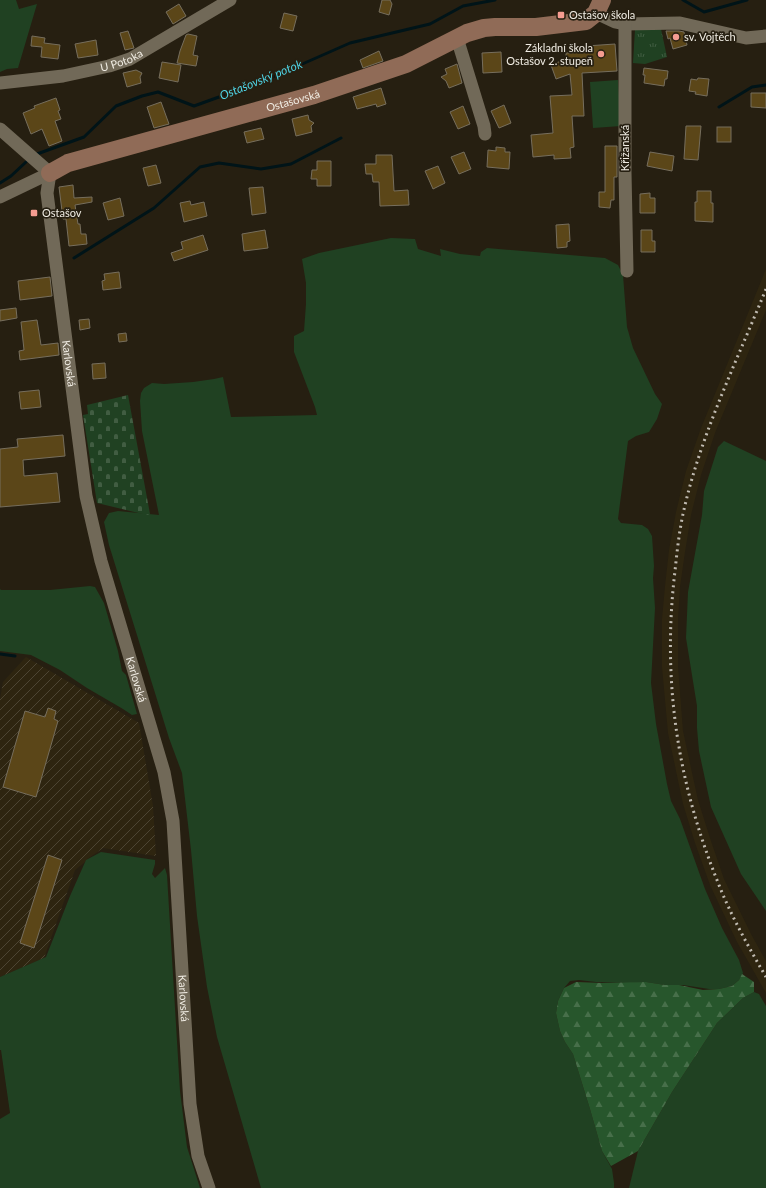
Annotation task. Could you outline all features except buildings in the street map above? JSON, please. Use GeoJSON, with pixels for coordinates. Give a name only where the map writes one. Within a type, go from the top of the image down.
{"type":"FeatureCollection","features":[{"type":"Feature","properties":{"kind":"street","name":"U Potoka"},"geometry":{"type":"LineString","coordinates":[[0,84],[63,76],[109,66],[130,59],[230,0]]}},
{"type":"Feature","properties":{"kind":"street"},"geometry":{"type":"LineString","coordinates":[[599,7],[614,22],[625,24],[680,23],[746,38],[766,36]]}},
{"type":"Feature","properties":{"kind":"street","name":"Ostašovská"},"geometry":{"type":"LineString","coordinates":[[50,173],[68,163],[314,95],[406,64],[457,38],[484,28],[536,26],[586,21],[599,7]]}},
{"type":"Feature","properties":{"kind":"street","name":"Křižanská"},"geometry":{"type":"LineString","coordinates":[[625,24],[627,271]]}},
{"type":"Feature","properties":{"kind":"street"},"geometry":{"type":"LineString","coordinates":[[457,38],[484,126],[485,134]]}},
{"type":"Feature","properties":{"kind":"street"},"geometry":{"type":"LineString","coordinates":[[0,129],[50,173],[0,197]]}},
{"type":"Feature","properties":{"kind":"street","name":"Karlovská"},"geometry":{"type":"LineString","coordinates":[[50,173],[47,193],[86,496],[101,561],[164,772],[173,821],[190,1104],[198,1156],[208,1188]]}},
{"type":"Feature","properties":{"kind":"shaded area"},"geometry":{"type":"Polygon","coordinates":[[[766,269],[766,310],[715,433],[701,475],[691,515],[680,587],[678,666],[683,731],[698,800],[724,879],[766,961],[766,993],[737,942],[710,885],[683,804],[668,733],[662,667],[662,619],[669,550],[686,471],[701,428],[766,269]]]}},
{"type":"Feature","properties":{"kind":"shaded area"},"geometry":{"type":"Polygon","coordinates":[[[26,657],[139,723],[153,806],[156,856],[103,848],[86,860],[75,870],[44,958],[0,977],[0,699],[3,682],[26,657]]]}},
{"type":"Feature","properties":{"kind":"green space"},"geometry":{"type":"Polygon","coordinates":[[[0,0],[16,0],[19,9],[37,4],[18,68],[7,69],[0,72],[0,0]]]}},
{"type":"Feature","properties":{"kind":"green space"},"geometry":{"type":"Polygon","coordinates":[[[661,29],[667,57],[645,64],[633,63],[635,30],[661,29]]]}},
{"type":"Feature","properties":{"kind":"green space"},"geometry":{"type":"Polygon","coordinates":[[[618,80],[621,126],[593,128],[590,82],[618,80]]]}},
{"type":"Feature","properties":{"kind":"green space"},"geometry":{"type":"Polygon","coordinates":[[[391,238],[415,239],[418,249],[441,256],[440,249],[460,254],[480,256],[481,252],[487,248],[605,258],[618,265],[623,275],[627,327],[633,348],[655,394],[662,404],[657,419],[649,432],[636,436],[628,441],[618,519],[621,523],[642,525],[648,529],[652,536],[655,608],[651,683],[656,724],[667,784],[671,801],[680,819],[705,889],[722,928],[739,960],[743,973],[739,980],[732,986],[719,989],[646,982],[596,982],[579,980],[570,981],[564,988],[558,1001],[556,1013],[560,1031],[573,1054],[602,1151],[612,1169],[614,1188],[261,1188],[217,1037],[207,987],[197,916],[182,773],[169,738],[109,545],[104,522],[109,513],[118,511],[159,515],[142,431],[140,401],[141,393],[144,388],[152,383],[164,384],[193,382],[223,377],[231,417],[317,415],[294,352],[294,336],[304,331],[306,283],[302,259],[319,253],[391,238]]]}},
{"type":"Feature","properties":{"kind":"green space"},"geometry":{"type":"Polygon","coordinates":[[[128,395],[150,514],[147,515],[97,503],[83,415],[88,414],[87,405],[128,395]]]}},
{"type":"Feature","properties":{"kind":"green space"},"geometry":{"type":"Polygon","coordinates":[[[724,441],[766,461],[766,911],[741,874],[711,807],[699,751],[697,706],[686,638],[688,592],[702,515],[704,491],[718,447],[724,441]]]}},
{"type":"Feature","properties":{"kind":"green space"},"geometry":{"type":"Polygon","coordinates":[[[90,586],[95,587],[104,603],[118,651],[122,671],[126,675],[137,714],[132,715],[60,670],[31,655],[0,651],[0,589],[50,590],[90,586]]]}},
{"type":"Feature","properties":{"kind":"green space"},"geometry":{"type":"Polygon","coordinates":[[[101,852],[155,860],[152,874],[155,878],[165,868],[167,875],[180,1091],[187,1147],[200,1188],[0,1188],[0,1119],[10,1113],[0,1050],[0,977],[46,957],[86,860],[101,852]]]}},
{"type":"Feature","properties":{"kind":"green space"},"geometry":{"type":"Polygon","coordinates":[[[742,974],[754,982],[754,992],[743,998],[717,1023],[672,1092],[638,1151],[611,1166],[602,1151],[573,1054],[560,1031],[556,1013],[558,1001],[564,988],[576,982],[646,982],[665,985],[679,985],[703,990],[719,989],[732,986],[739,980],[742,974]]]}},
{"type":"Feature","properties":{"kind":"green space"},"geometry":{"type":"Polygon","coordinates":[[[754,992],[759,994],[766,1006],[766,1188],[629,1188],[638,1151],[672,1092],[717,1023],[743,998],[754,992]]]}},
{"type":"Feature","properties":{"kind":"waterway","name":"Ostašovský potok"},"geometry":{"type":"LineString","coordinates":[[37,154],[84,137],[116,106],[142,96],[158,92],[194,106],[266,80],[350,43],[430,24],[463,6],[495,0]]}},
{"type":"Feature","properties":{"kind":"waterway","name":"Ostašovský potok"},"geometry":{"type":"LineString","coordinates":[[683,0],[704,12],[747,0]]}},
{"type":"Feature","properties":{"kind":"waterway"},"geometry":{"type":"LineString","coordinates":[[719,107],[752,87],[766,85]]}},
{"type":"Feature","properties":{"kind":"waterway"},"geometry":{"type":"LineString","coordinates":[[74,258],[154,208],[200,167],[219,163],[261,169],[291,164],[341,138]]}},
{"type":"Feature","properties":{"kind":"waterway","name":"Ostašovský potok"},"geometry":{"type":"LineString","coordinates":[[0,183],[11,176],[26,162]]}},
{"type":"Feature","properties":{"kind":"waterway"},"geometry":{"type":"LineString","coordinates":[[0,654],[15,656]]}},
{"type":"Feature","properties":{"kind":"railway"},"geometry":{"type":"LineString","coordinates":[[766,289],[709,428],[690,485],[680,528],[677,550],[671,611],[670,651],[676,728],[692,805],[703,842],[722,893],[740,930],[766,977]]}},
{"type":"Feature","properties":{"kind":"place","name":"Ostašov škola"},"geometry":{"type":"Point","coordinates":[561,15]}},
{"type":"Feature","properties":{"kind":"place","name":"sv. Vojtěch"},"geometry":{"type":"Point","coordinates":[676,37]}},
{"type":"Feature","properties":{"kind":"place","name":"Základní škola Ostašov 2. stupeň"},"geometry":{"type":"Point","coordinates":[601,54]}},
{"type":"Feature","properties":{"kind":"place","name":"Ostašov"},"geometry":{"type":"Point","coordinates":[34,213]}}]}
